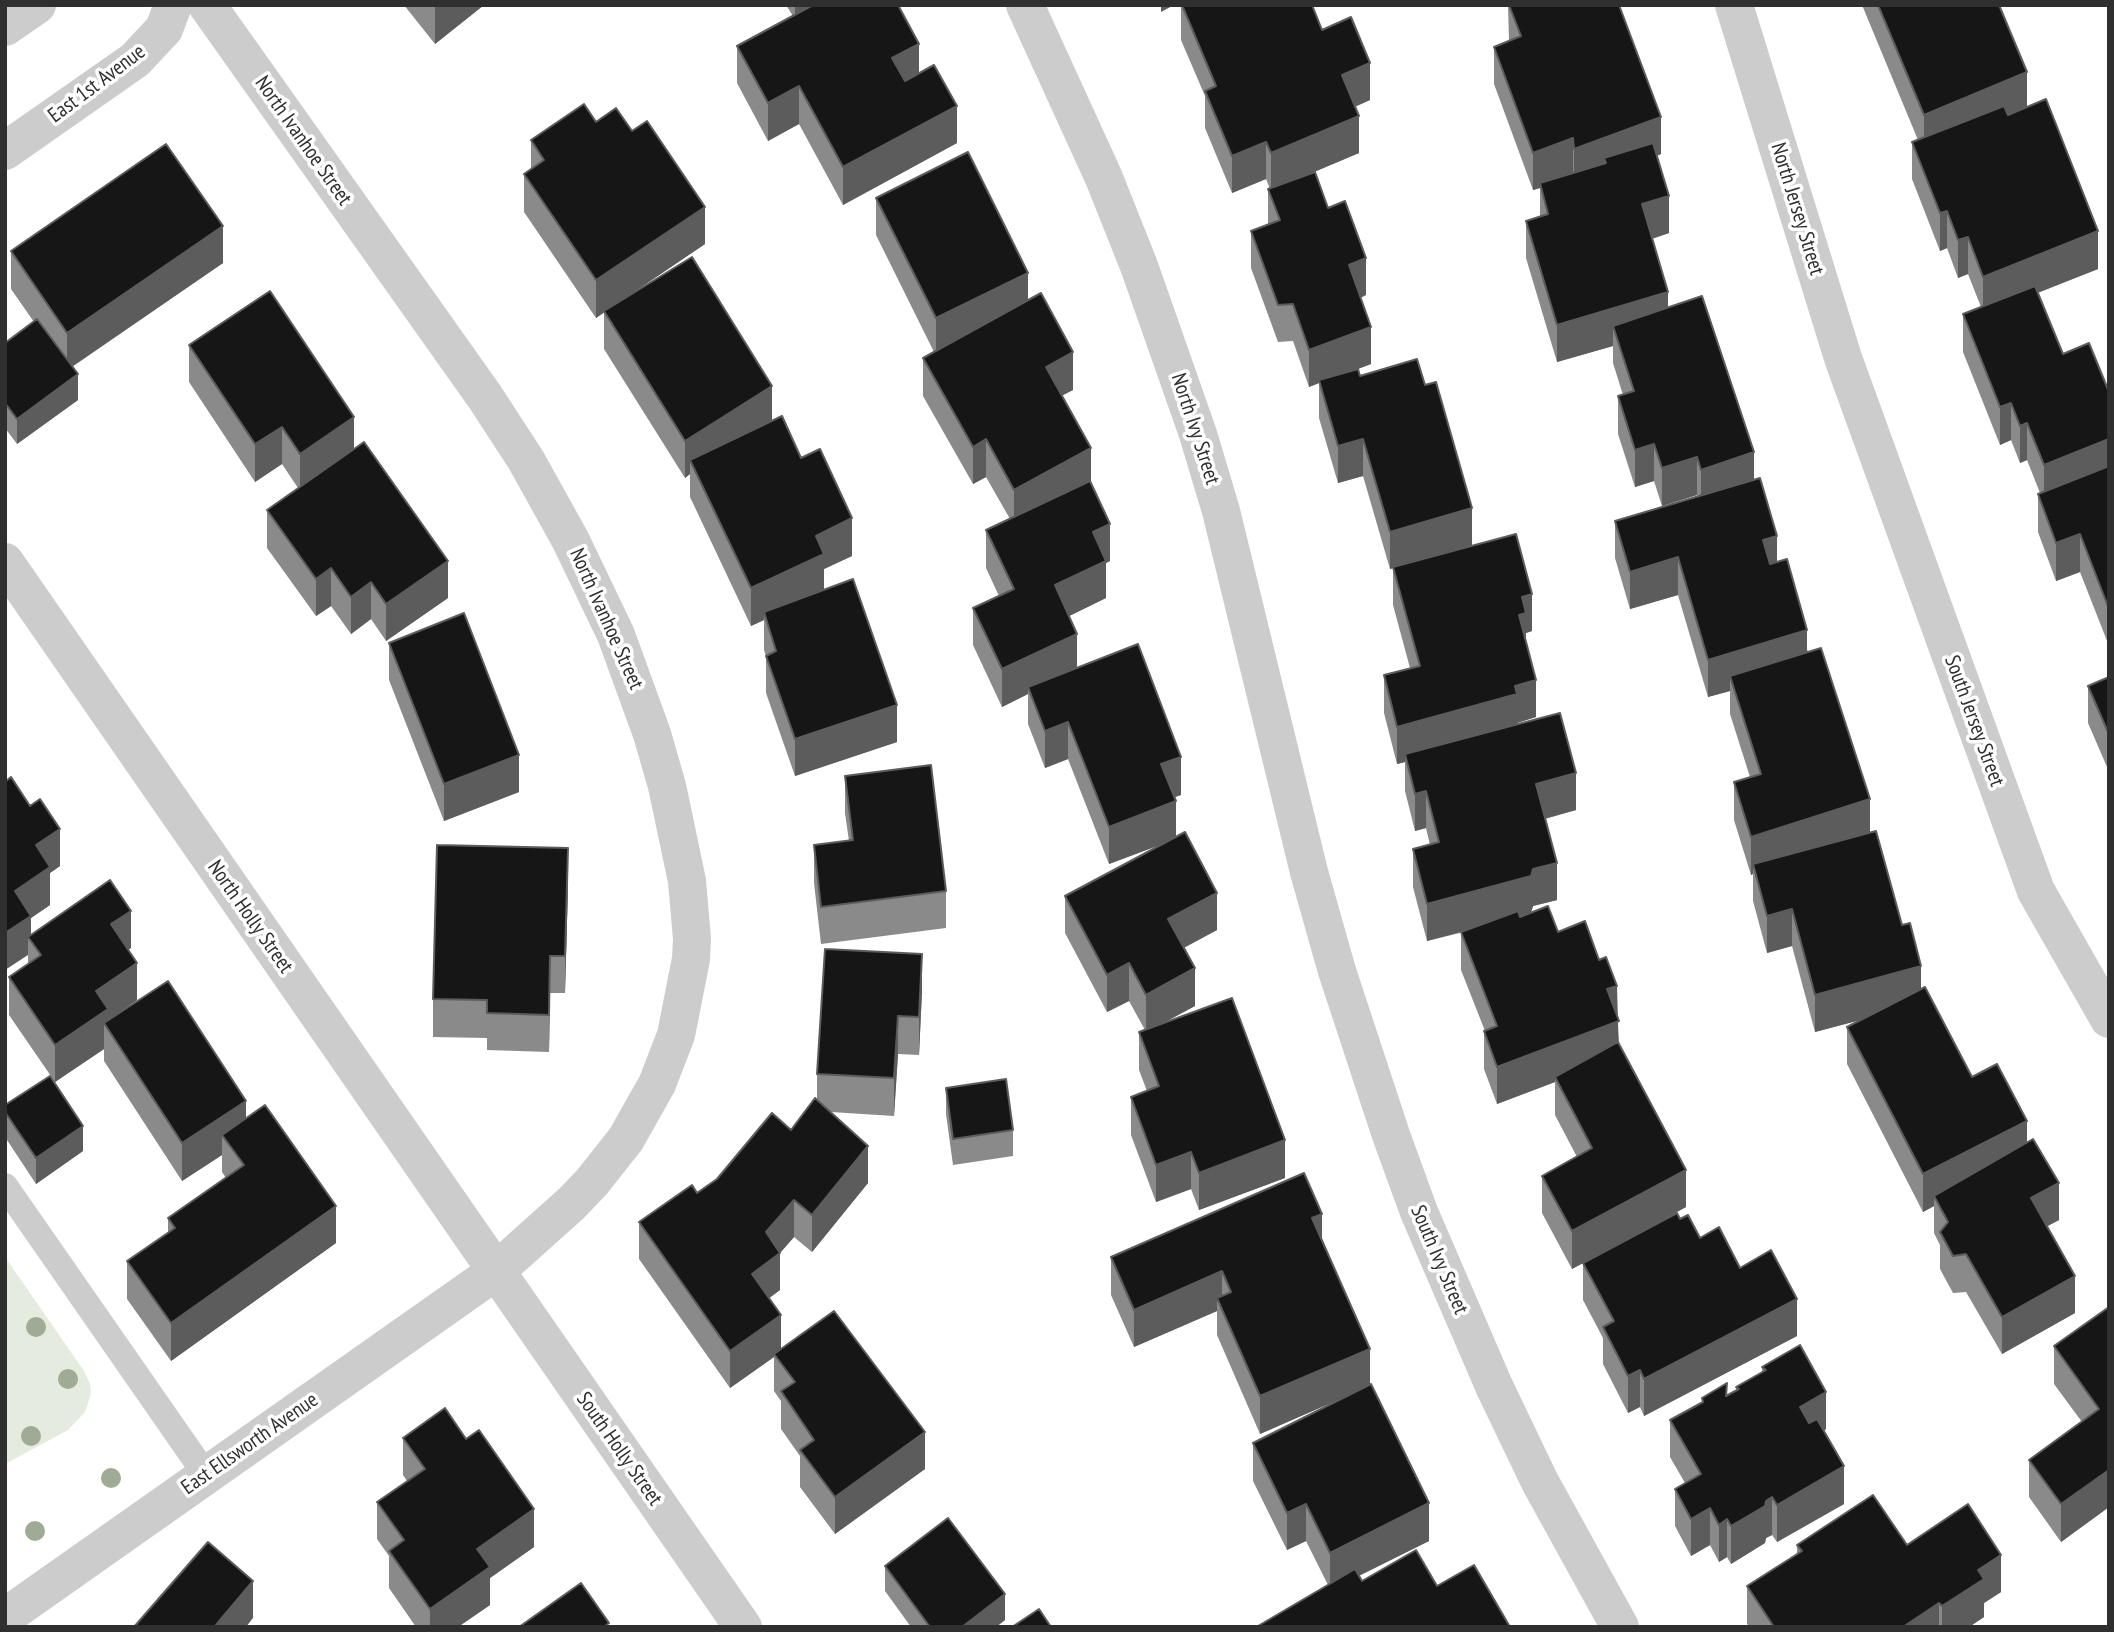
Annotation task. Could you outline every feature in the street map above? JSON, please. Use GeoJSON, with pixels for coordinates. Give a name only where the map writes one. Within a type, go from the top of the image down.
{"type":"FeatureCollection","features":[{"type":"Feature","properties":{"kind":"street"},"geometry":{"type":"LineString","coordinates":[[5,27],[37,5]]}},
{"type":"Feature","properties":{"kind":"street","name":"East 1st Avenue"},"geometry":{"type":"LineString","coordinates":[[5,151],[135,60],[164,29],[173,5]]}},
{"type":"Feature","properties":{"kind":"street","name":"North Ivanhoe Street"},"geometry":{"type":"LineString","coordinates":[[207,5],[485,397],[543,491],[594,587],[630,671],[652,734],[675,823],[687,881],[692,939],[682,1014],[667,1060],[642,1113],[608,1163],[572,1203],[495,1272]]}},
{"type":"Feature","properties":{"kind":"street","name":"North Ivy Street"},"geometry":{"type":"LineString","coordinates":[[1025,5],[1104,178],[1139,266],[1198,434],[1221,511],[1309,872]]}},
{"type":"Feature","properties":{"kind":"street","name":"North Jersey Street"},"geometry":{"type":"LineString","coordinates":[[1734,5],[1862,412]]}},
{"type":"Feature","properties":{"kind":"street","name":"South Jersey Street"},"geometry":{"type":"LineString","coordinates":[[1862,412],[2036,891],[2109,1019]]}},
{"type":"Feature","properties":{"kind":"street","name":"North Holly Street"},"geometry":{"type":"LineString","coordinates":[[5,562],[495,1272]]}},
{"type":"Feature","properties":{"kind":"street","name":"South Ivy Street"},"geometry":{"type":"LineString","coordinates":[[1309,872],[1361,1048],[1423,1223],[1494,1386],[1540,1482],[1620,1627]]}},
{"type":"Feature","properties":{"kind":"street","name":"East Ellsworth Avenue"},"geometry":{"type":"LineString","coordinates":[[5,1617],[495,1272]]}},
{"type":"Feature","properties":{"kind":"street","name":"South Holly Street"},"geometry":{"type":"LineString","coordinates":[[495,1272],[743,1627]]}},
{"type":"Feature","properties":{"kind":"lane"},"geometry":{"type":"LineString","coordinates":[[5,1186],[206,1475]]}},
{"type":"Feature","properties":{"kind":"shaded area"},"geometry":{"type":"Polygon","coordinates":[[[5,1257],[84,1371],[91,1394],[85,1412],[68,1430],[5,1464],[5,1257]]]}},
{"type":"Feature","properties":{"kind":"building"},"geometry":{"type":"Polygon","coordinates":[[[813,5],[898,5],[919,44],[892,58],[905,81],[934,65],[957,106],[843,167],[799,86],[768,103],[737,46],[813,5]]]}},
{"type":"Feature","properties":{"kind":"building"},"geometry":{"type":"Polygon","coordinates":[[[1182,5],[1312,5],[1322,30],[1351,17],[1370,63],[1342,75],[1359,116],[1271,153],[1266,142],[1232,156],[1205,91],[1216,86],[1182,5]]]}},
{"type":"Feature","properties":{"kind":"building"},"geometry":{"type":"Polygon","coordinates":[[[1509,5],[1619,5],[1661,117],[1574,149],[1573,138],[1533,153],[1494,47],[1521,36],[1509,5]]]}},
{"type":"Feature","properties":{"kind":"building"},"geometry":{"type":"Polygon","coordinates":[[[1878,5],[1999,5],[2027,72],[1924,115],[1878,5]]]}},
{"type":"Feature","properties":{"kind":"building"},"geometry":{"type":"Polygon","coordinates":[[[2046,99],[2098,231],[1983,277],[1968,237],[1958,240],[1947,211],[1940,213],[1912,142],[2004,106],[2008,115],[2046,99]]]}},
{"type":"Feature","properties":{"kind":"building"},"geometry":{"type":"Polygon","coordinates":[[[584,104],[596,122],[616,108],[632,131],[647,121],[705,207],[596,280],[524,174],[544,160],[531,140],[584,104]]]}},
{"type":"Feature","properties":{"kind":"building"},"geometry":{"type":"Polygon","coordinates":[[[1653,143],[1669,196],[1642,204],[1668,292],[1557,325],[1526,221],[1548,214],[1540,183],[1606,163],[1604,158],[1653,143]]]}},
{"type":"Feature","properties":{"kind":"building"},"geometry":{"type":"Polygon","coordinates":[[[166,144],[223,226],[67,333],[11,251],[166,144]]]}},
{"type":"Feature","properties":{"kind":"building"},"geometry":{"type":"Polygon","coordinates":[[[968,152],[1028,273],[936,318],[876,198],[968,152]]]}},
{"type":"Feature","properties":{"kind":"building"},"geometry":{"type":"Polygon","coordinates":[[[1315,172],[1328,208],[1345,201],[1366,258],[1349,265],[1371,327],[1309,350],[1293,304],[1278,305],[1251,231],[1280,220],[1268,189],[1315,172]]]}},
{"type":"Feature","properties":{"kind":"building"},"geometry":{"type":"Polygon","coordinates":[[[692,257],[772,386],[685,441],[604,311],[692,257]]]}},
{"type":"Feature","properties":{"kind":"building"},"geometry":{"type":"Polygon","coordinates":[[[2035,286],[2063,354],[2089,343],[2109,392],[2109,439],[2044,465],[2027,423],[2020,426],[2011,403],[2000,407],[1963,314],[2035,286]]]}},
{"type":"Feature","properties":{"kind":"building"},"geometry":{"type":"Polygon","coordinates":[[[270,291],[354,417],[300,454],[282,427],[255,444],[189,345],[270,291]]]}},
{"type":"Feature","properties":{"kind":"building"},"geometry":{"type":"Polygon","coordinates":[[[1041,293],[1073,352],[1046,367],[1091,448],[1014,490],[986,439],[973,447],[923,358],[1041,293]]]}},
{"type":"Feature","properties":{"kind":"building"},"geometry":{"type":"Polygon","coordinates":[[[1702,296],[1754,452],[1701,470],[1697,457],[1662,468],[1654,444],[1635,450],[1618,396],[1634,391],[1613,326],[1702,296]]]}},
{"type":"Feature","properties":{"kind":"building"},"geometry":{"type":"Polygon","coordinates":[[[37,319],[78,374],[17,419],[5,403],[5,343],[37,319]]]}},
{"type":"Feature","properties":{"kind":"building"},"geometry":{"type":"Polygon","coordinates":[[[1417,359],[1425,385],[1436,382],[1472,508],[1390,532],[1363,439],[1338,446],[1319,380],[1358,369],[1360,376],[1417,359]]]}},
{"type":"Feature","properties":{"kind":"building"},"geometry":{"type":"Polygon","coordinates":[[[782,416],[801,458],[820,449],[852,518],[816,536],[824,554],[751,588],[690,460],[782,416]]]}},
{"type":"Feature","properties":{"kind":"building"},"geometry":{"type":"Polygon","coordinates":[[[364,442],[448,561],[386,604],[371,582],[351,597],[331,568],[316,579],[267,510],[364,442]]]}},
{"type":"Feature","properties":{"kind":"building"},"geometry":{"type":"Polygon","coordinates":[[[2109,466],[2109,609],[2080,534],[2056,543],[2038,494],[2109,466]]]}},
{"type":"Feature","properties":{"kind":"building"},"geometry":{"type":"Polygon","coordinates":[[[1760,478],[1777,536],[1763,540],[1770,564],[1787,559],[1807,630],[1708,660],[1678,557],[1630,572],[1615,521],[1760,478]]]}},
{"type":"Feature","properties":{"kind":"building"},"geometry":{"type":"Polygon","coordinates":[[[1090,481],[1110,524],[1093,532],[1106,561],[1055,585],[1077,634],[1002,669],[973,608],[1014,589],[986,530],[1090,481]]]}},
{"type":"Feature","properties":{"kind":"building"},"geometry":{"type":"Polygon","coordinates":[[[1516,534],[1532,594],[1522,597],[1526,613],[1519,615],[1536,680],[1515,686],[1517,694],[1397,727],[1384,675],[1420,666],[1393,567],[1516,534]]]}},
{"type":"Feature","properties":{"kind":"building"},"geometry":{"type":"Polygon","coordinates":[[[853,579],[897,705],[795,739],[766,656],[776,651],[764,612],[853,579]]]}},
{"type":"Feature","properties":{"kind":"building"},"geometry":{"type":"Polygon","coordinates":[[[464,613],[519,755],[444,784],[389,643],[464,613]]]}},
{"type":"Feature","properties":{"kind":"building"},"geometry":{"type":"Polygon","coordinates":[[[1138,644],[1181,757],[1161,764],[1176,801],[1109,827],[1068,722],[1045,731],[1028,687],[1138,644]]]}},
{"type":"Feature","properties":{"kind":"building"},"geometry":{"type":"Polygon","coordinates":[[[1821,648],[1870,799],[1751,837],[1734,782],[1761,774],[1730,676],[1821,648]]]}},
{"type":"Feature","properties":{"kind":"building"},"geometry":{"type":"Polygon","coordinates":[[[2109,677],[2109,729],[2107,730],[2088,686],[2109,677]]]}},
{"type":"Feature","properties":{"kind":"building"},"geometry":{"type":"Polygon","coordinates":[[[1560,713],[1576,773],[1536,784],[1557,863],[1533,869],[1531,876],[1427,904],[1413,849],[1439,842],[1426,791],[1415,794],[1405,754],[1560,713]]]}},
{"type":"Feature","properties":{"kind":"building"},"geometry":{"type":"Polygon","coordinates":[[[931,765],[946,891],[821,907],[814,845],[853,840],[845,776],[931,765]]]}},
{"type":"Feature","properties":{"kind":"building"},"geometry":{"type":"Polygon","coordinates":[[[11,777],[30,806],[40,799],[60,829],[36,845],[50,867],[15,891],[31,916],[5,933],[5,782],[11,777]]]}},
{"type":"Feature","properties":{"kind":"building"},"geometry":{"type":"Polygon","coordinates":[[[1876,831],[1902,925],[1910,923],[1921,966],[1815,995],[1792,909],[1767,916],[1753,864],[1876,831]]]}},
{"type":"Feature","properties":{"kind":"building"},"geometry":{"type":"Polygon","coordinates":[[[1185,832],[1217,893],[1168,919],[1195,968],[1146,995],[1129,963],[1107,975],[1065,896],[1185,832]]]}},
{"type":"Feature","properties":{"kind":"building"},"geometry":{"type":"Polygon","coordinates":[[[437,845],[568,848],[565,956],[550,956],[549,1015],[487,1013],[487,1000],[433,999],[437,845]]]}},
{"type":"Feature","properties":{"kind":"building"},"geometry":{"type":"Polygon","coordinates":[[[110,880],[131,911],[111,924],[137,963],[96,991],[108,1009],[55,1045],[9,977],[41,955],[28,937],[110,880]]]}},
{"type":"Feature","properties":{"kind":"building"},"geometry":{"type":"Polygon","coordinates":[[[1548,906],[1558,932],[1585,921],[1599,960],[1606,957],[1617,986],[1607,989],[1619,1021],[1497,1067],[1484,1031],[1497,1026],[1461,932],[1518,911],[1520,917],[1548,906]]]}},
{"type":"Feature","properties":{"kind":"building"},"geometry":{"type":"Polygon","coordinates":[[[825,949],[922,954],[919,1017],[898,1016],[894,1078],[817,1074],[825,949]]]}},
{"type":"Feature","properties":{"kind":"building"},"geometry":{"type":"Polygon","coordinates":[[[168,981],[246,1101],[182,1143],[104,1023],[168,981]]]}},
{"type":"Feature","properties":{"kind":"building"},"geometry":{"type":"Polygon","coordinates":[[[1925,987],[1972,1077],[1997,1064],[2027,1121],[1923,1174],[1847,1027],[1925,987]]]}},
{"type":"Feature","properties":{"kind":"building"},"geometry":{"type":"Polygon","coordinates":[[[1232,998],[1285,1140],[1199,1173],[1191,1152],[1156,1165],[1131,1097],[1159,1086],[1139,1032],[1232,998]]]}},
{"type":"Feature","properties":{"kind":"building"},"geometry":{"type":"Polygon","coordinates":[[[1618,1042],[1686,1170],[1572,1231],[1542,1176],[1592,1148],[1555,1077],[1618,1042]]]}},
{"type":"Feature","properties":{"kind":"building"},"geometry":{"type":"Polygon","coordinates":[[[50,1076],[83,1126],[36,1158],[5,1112],[5,1105],[50,1076]]]}},
{"type":"Feature","properties":{"kind":"building"},"geometry":{"type":"Polygon","coordinates":[[[1006,1079],[1013,1130],[953,1139],[946,1088],[1006,1079]]]}},
{"type":"Feature","properties":{"kind":"building"},"geometry":{"type":"Polygon","coordinates":[[[815,1098],[868,1146],[812,1215],[794,1200],[766,1232],[780,1253],[752,1274],[781,1315],[730,1351],[639,1222],[692,1185],[697,1193],[717,1179],[772,1113],[791,1130],[815,1098]]]}},
{"type":"Feature","properties":{"kind":"building"},"geometry":{"type":"Polygon","coordinates":[[[265,1105],[336,1206],[171,1323],[127,1261],[175,1228],[168,1218],[244,1165],[222,1135],[265,1105]]]}},
{"type":"Feature","properties":{"kind":"building"},"geometry":{"type":"Polygon","coordinates":[[[2033,1139],[2059,1183],[2031,1198],[2075,1276],[2002,1317],[1966,1254],[1953,1256],[1940,1232],[1948,1222],[1934,1196],[2033,1139]]]}},
{"type":"Feature","properties":{"kind":"building"},"geometry":{"type":"Polygon","coordinates":[[[1304,1173],[1322,1214],[1312,1218],[1370,1349],[1260,1396],[1217,1298],[1231,1292],[1222,1271],[1134,1310],[1111,1257],[1304,1173]]]}},
{"type":"Feature","properties":{"kind":"building"},"geometry":{"type":"Polygon","coordinates":[[[1677,1213],[1680,1219],[1688,1215],[1700,1238],[1719,1227],[1740,1268],[1771,1250],[1797,1299],[1644,1379],[1640,1370],[1628,1376],[1603,1327],[1614,1321],[1583,1263],[1677,1213]]]}},
{"type":"Feature","properties":{"kind":"building"},"geometry":{"type":"Polygon","coordinates":[[[2109,1307],[2109,1470],[2061,1504],[2029,1460],[2099,1409],[2054,1346],[2109,1307]]]}},
{"type":"Feature","properties":{"kind":"building"},"geometry":{"type":"Polygon","coordinates":[[[834,1311],[925,1432],[835,1497],[800,1450],[814,1440],[781,1391],[795,1382],[774,1354],[834,1311]]]}},
{"type":"Feature","properties":{"kind":"building"},"geometry":{"type":"Polygon","coordinates":[[[1800,1345],[1826,1392],[1800,1407],[1809,1423],[1817,1419],[1844,1466],[1777,1505],[1772,1497],[1766,1501],[1765,1506],[1731,1526],[1727,1519],[1719,1525],[1710,1508],[1691,1519],[1675,1489],[1701,1474],[1670,1420],[1703,1402],[1702,1398],[1727,1383],[1726,1396],[1739,1389],[1736,1387],[1766,1370],[1762,1367],[1800,1345]]]}},
{"type":"Feature","properties":{"kind":"building"},"geometry":{"type":"Polygon","coordinates":[[[1371,1384],[1429,1503],[1330,1553],[1306,1504],[1287,1513],[1253,1443],[1371,1384]]]}},
{"type":"Feature","properties":{"kind":"building"},"geometry":{"type":"Polygon","coordinates":[[[445,1408],[466,1439],[479,1430],[534,1509],[477,1549],[490,1567],[430,1609],[389,1551],[404,1540],[377,1502],[425,1469],[403,1438],[445,1408]]]}},
{"type":"Feature","properties":{"kind":"building"},"geometry":{"type":"Polygon","coordinates":[[[1873,1495],[1907,1545],[1968,1504],[2001,1555],[1978,1570],[1984,1579],[1942,1606],[1939,1603],[1903,1627],[1774,1627],[1747,1586],[1802,1551],[1797,1545],[1873,1495]]]}},
{"type":"Feature","properties":{"kind":"building"},"geometry":{"type":"Polygon","coordinates":[[[948,1518],[1005,1594],[962,1627],[930,1627],[885,1566],[948,1518]]]}},
{"type":"Feature","properties":{"kind":"building"},"geometry":{"type":"Polygon","coordinates":[[[208,1542],[253,1581],[216,1625],[218,1627],[134,1627],[208,1542]]]}},
{"type":"Feature","properties":{"kind":"building"},"geometry":{"type":"Polygon","coordinates":[[[1416,1550],[1437,1586],[1474,1565],[1510,1627],[1258,1626],[1355,1569],[1362,1581],[1416,1550]]]}},
{"type":"Feature","properties":{"kind":"building"},"geometry":{"type":"Polygon","coordinates":[[[581,1583],[609,1623],[604,1627],[519,1627],[581,1583]]]}},
{"type":"Feature","properties":{"kind":"building"},"geometry":{"type":"Polygon","coordinates":[[[1039,1609],[1051,1627],[1012,1627],[1039,1609]]]}}]}
